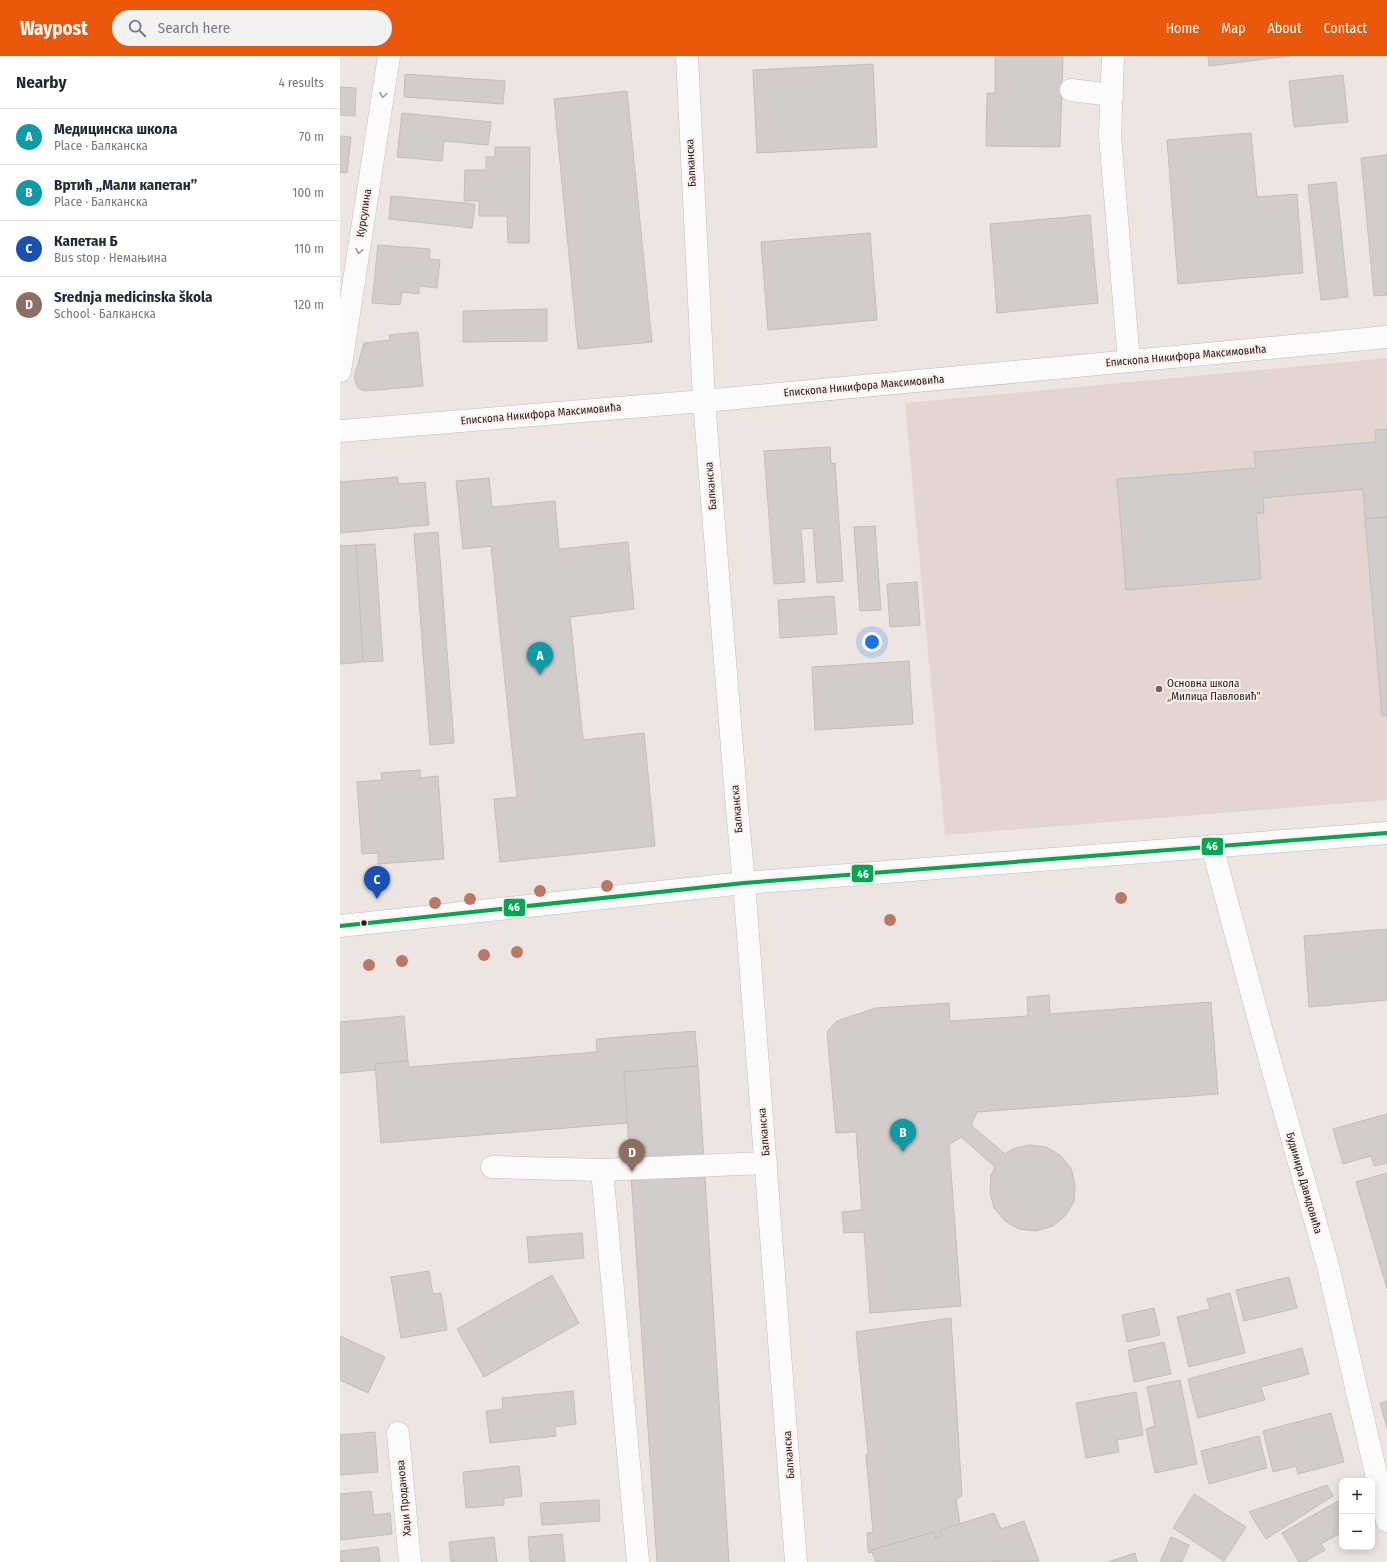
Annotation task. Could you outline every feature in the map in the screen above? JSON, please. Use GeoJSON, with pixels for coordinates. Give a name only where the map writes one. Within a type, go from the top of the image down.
{"type":"FeatureCollection","features":[{"type":"Feature","properties":{"kind":"street","name":"Курсулина"},"geometry":{"type":"LineString","coordinates":[[340,371],[389,56]]}},
{"type":"Feature","properties":{"kind":"street","name":"Балканска"},"geometry":{"type":"LineString","coordinates":[[687,56],[704,401],[737,814],[744,883],[796,1562]]}},
{"type":"Feature","properties":{"kind":"street"},"geometry":{"type":"LineString","coordinates":[[1113,56],[1110,136],[1129,361]]}},
{"type":"Feature","properties":{"kind":"street"},"geometry":{"type":"LineString","coordinates":[[1071,90],[1112,95]]}},
{"type":"Feature","properties":{"kind":"street","name":"Епископа Никифора Максимовића"},"geometry":{"type":"LineString","coordinates":[[340,431],[704,401],[1387,337]]}},
{"type":"Feature","properties":{"kind":"street"},"geometry":{"type":"LineString","coordinates":[[340,926],[744,883],[1387,833]]}},
{"type":"Feature","properties":{"kind":"street","name":"Будимира Давидовића"},"geometry":{"type":"LineString","coordinates":[[1212,846],[1261,1028],[1328,1266],[1387,1521]]}},
{"type":"Feature","properties":{"kind":"street"},"geometry":{"type":"LineString","coordinates":[[492,1168],[602,1170],[766,1163]]}},
{"type":"Feature","properties":{"kind":"street"},"geometry":{"type":"LineString","coordinates":[[602,1170],[638,1562]]}},
{"type":"Feature","properties":{"kind":"street","name":"Хаџи Проданова"},"geometry":{"type":"LineString","coordinates":[[398,1433],[410,1562]]}},
{"type":"Feature","properties":{"kind":"shaded area","name":"Основна школа „Милица Павловић”"},"geometry":{"type":"Polygon","coordinates":[[[1387,358],[1387,800],[945,835],[905,403],[1387,358]]]}},
{"type":"Feature","properties":{"kind":"building"},"geometry":{"type":"Polygon","coordinates":[[[995,56],[1063,56],[1060,147],[986,146],[987,93],[995,93],[995,56]]]}},
{"type":"Feature","properties":{"kind":"building"},"geometry":{"type":"Polygon","coordinates":[[[1208,56],[1290,56],[1209,66],[1208,56]]]}},
{"type":"Feature","properties":{"kind":"building"},"geometry":{"type":"Polygon","coordinates":[[[873,64],[877,147],[757,153],[753,70],[873,64]]]}},
{"type":"Feature","properties":{"kind":"building"},"geometry":{"type":"Polygon","coordinates":[[[405,74],[505,81],[503,104],[404,97],[405,74]]]}},
{"type":"Feature","properties":{"kind":"building"},"geometry":{"type":"Polygon","coordinates":[[[1343,75],[1348,122],[1294,127],[1289,81],[1343,75]]]}},
{"type":"Feature","properties":{"kind":"building"},"geometry":{"type":"Polygon","coordinates":[[[340,87],[356,88],[355,116],[340,115],[340,87]]]}},
{"type":"Feature","properties":{"kind":"building"},"geometry":{"type":"Polygon","coordinates":[[[627,91],[652,342],[578,349],[554,99],[627,91]]]}},
{"type":"Feature","properties":{"kind":"building"},"geometry":{"type":"Polygon","coordinates":[[[402,113],[491,122],[488,145],[444,141],[442,161],[397,157],[402,113]]]}},
{"type":"Feature","properties":{"kind":"building"},"geometry":{"type":"Polygon","coordinates":[[[1251,133],[1257,197],[1297,194],[1303,273],[1178,284],[1167,140],[1251,133]]]}},
{"type":"Feature","properties":{"kind":"building"},"geometry":{"type":"Polygon","coordinates":[[[340,136],[351,137],[347,173],[340,172],[340,136]]]}},
{"type":"Feature","properties":{"kind":"building"},"geometry":{"type":"Polygon","coordinates":[[[495,147],[530,147],[529,243],[508,243],[507,216],[479,216],[479,201],[464,201],[465,170],[486,170],[486,157],[495,157],[495,147]]]}},
{"type":"Feature","properties":{"kind":"building"},"geometry":{"type":"Polygon","coordinates":[[[1387,155],[1387,295],[1374,296],[1361,158],[1387,155]]]}},
{"type":"Feature","properties":{"kind":"building"},"geometry":{"type":"Polygon","coordinates":[[[1336,182],[1348,297],[1321,300],[1308,185],[1336,182]]]}},
{"type":"Feature","properties":{"kind":"building"},"geometry":{"type":"Polygon","coordinates":[[[391,196],[475,204],[472,228],[389,219],[391,196]]]}},
{"type":"Feature","properties":{"kind":"building"},"geometry":{"type":"Polygon","coordinates":[[[1090,215],[1098,303],[997,313],[990,224],[1090,215]]]}},
{"type":"Feature","properties":{"kind":"building"},"geometry":{"type":"Polygon","coordinates":[[[870,233],[877,320],[768,330],[761,242],[870,233]]]}},
{"type":"Feature","properties":{"kind":"building"},"geometry":{"type":"Polygon","coordinates":[[[378,245],[430,249],[429,259],[440,260],[437,288],[419,286],[419,294],[402,292],[400,305],[372,303],[378,245]]]}},
{"type":"Feature","properties":{"kind":"building"},"geometry":{"type":"Polygon","coordinates":[[[547,309],[547,341],[463,342],[463,311],[547,309]]]}},
{"type":"Feature","properties":{"kind":"building"},"geometry":{"type":"Polygon","coordinates":[[[418,332],[423,386],[365,391],[358,388],[354,378],[364,343],[390,340],[389,335],[418,332]]]}},
{"type":"Feature","properties":{"kind":"building"},"geometry":{"type":"Polygon","coordinates":[[[1387,429],[1387,517],[1365,519],[1363,489],[1263,498],[1264,513],[1256,513],[1261,579],[1126,590],[1117,479],[1256,468],[1254,452],[1376,442],[1375,430],[1387,429]]]}},
{"type":"Feature","properties":{"kind":"building"},"geometry":{"type":"Polygon","coordinates":[[[830,447],[831,464],[835,463],[843,581],[817,583],[813,528],[801,529],[805,582],[774,584],[764,451],[830,447]]]}},
{"type":"Feature","properties":{"kind":"building"},"geometry":{"type":"Polygon","coordinates":[[[398,477],[398,484],[425,482],[429,525],[340,533],[340,482],[398,477]]]}},
{"type":"Feature","properties":{"kind":"building"},"geometry":{"type":"Polygon","coordinates":[[[489,478],[492,507],[555,501],[559,549],[628,542],[634,609],[570,617],[583,740],[644,733],[655,846],[500,862],[494,799],[517,797],[491,546],[463,549],[456,481],[489,478]]]}},
{"type":"Feature","properties":{"kind":"building"},"geometry":{"type":"Polygon","coordinates":[[[1387,517],[1387,716],[1382,716],[1365,519],[1387,517]]]}},
{"type":"Feature","properties":{"kind":"building"},"geometry":{"type":"Polygon","coordinates":[[[875,526],[881,610],[860,611],[854,527],[875,526]]]}},
{"type":"Feature","properties":{"kind":"building"},"geometry":{"type":"Polygon","coordinates":[[[438,532],[454,743],[430,745],[414,534],[438,532]]]}},
{"type":"Feature","properties":{"kind":"building"},"geometry":{"type":"Polygon","coordinates":[[[375,544],[383,661],[363,662],[356,545],[375,544]]]}},
{"type":"Feature","properties":{"kind":"building"},"geometry":{"type":"Polygon","coordinates":[[[356,545],[363,662],[340,664],[340,546],[356,545]]]}},
{"type":"Feature","properties":{"kind":"building"},"geometry":{"type":"Polygon","coordinates":[[[917,582],[920,625],[890,627],[887,584],[917,582]]]}},
{"type":"Feature","properties":{"kind":"building"},"geometry":{"type":"Polygon","coordinates":[[[834,596],[837,634],[780,638],[778,600],[834,596]]]}},
{"type":"Feature","properties":{"kind":"building"},"geometry":{"type":"Polygon","coordinates":[[[909,661],[913,724],[815,730],[812,667],[909,661]]]}},
{"type":"Feature","properties":{"kind":"building"},"geometry":{"type":"Polygon","coordinates":[[[420,770],[420,778],[438,776],[444,859],[378,864],[378,853],[362,854],[357,782],[382,780],[381,773],[420,770]]]}},
{"type":"Feature","properties":{"kind":"building"},"geometry":{"type":"Polygon","coordinates":[[[1387,929],[1387,1000],[1309,1007],[1304,936],[1387,929]]]}},
{"type":"Feature","properties":{"kind":"building"},"geometry":{"type":"Polygon","coordinates":[[[1049,995],[1050,1014],[1211,1002],[1218,1094],[977,1112],[971,1125],[1005,1154],[1013,1149],[1029,1145],[1046,1147],[1060,1155],[1071,1168],[1075,1185],[1074,1201],[1066,1215],[1053,1226],[1036,1231],[1019,1229],[1005,1221],[994,1208],[990,1192],[991,1175],[995,1167],[961,1137],[949,1145],[961,1306],[870,1313],[864,1232],[844,1233],[842,1212],[862,1210],[856,1132],[836,1133],[827,1032],[837,1021],[876,1008],[949,1003],[950,1021],[1028,1016],[1027,997],[1049,995]]]}},
{"type":"Feature","properties":{"kind":"building"},"geometry":{"type":"Polygon","coordinates":[[[404,1016],[408,1061],[375,1064],[376,1070],[340,1073],[340,1022],[404,1016]]]}},
{"type":"Feature","properties":{"kind":"building"},"geometry":{"type":"Polygon","coordinates":[[[695,1031],[698,1066],[624,1072],[628,1123],[381,1143],[375,1064],[408,1061],[409,1067],[597,1052],[596,1039],[695,1031]]]}},
{"type":"Feature","properties":{"kind":"building"},"geometry":{"type":"Polygon","coordinates":[[[698,1066],[729,1562],[657,1562],[624,1072],[698,1066]]]}},
{"type":"Feature","properties":{"kind":"building"},"geometry":{"type":"Polygon","coordinates":[[[1387,1114],[1387,1163],[1374,1166],[1371,1156],[1343,1164],[1333,1129],[1387,1114]]]}},
{"type":"Feature","properties":{"kind":"building"},"geometry":{"type":"Polygon","coordinates":[[[1387,1173],[1387,1289],[1356,1182],[1387,1173]]]}},
{"type":"Feature","properties":{"kind":"building"},"geometry":{"type":"Polygon","coordinates":[[[582,1233],[584,1258],[529,1263],[527,1237],[582,1233]]]}},
{"type":"Feature","properties":{"kind":"building"},"geometry":{"type":"Polygon","coordinates":[[[429,1271],[433,1294],[441,1293],[447,1330],[401,1338],[391,1277],[429,1271]]]}},
{"type":"Feature","properties":{"kind":"building"},"geometry":{"type":"Polygon","coordinates":[[[552,1275],[579,1323],[484,1377],[457,1329],[552,1275]]]}},
{"type":"Feature","properties":{"kind":"building"},"geometry":{"type":"Polygon","coordinates":[[[1289,1277],[1297,1308],[1244,1321],[1236,1290],[1289,1277]]]}},
{"type":"Feature","properties":{"kind":"building"},"geometry":{"type":"Polygon","coordinates":[[[1230,1293],[1245,1353],[1189,1367],[1177,1317],[1210,1309],[1207,1299],[1230,1293]]]}},
{"type":"Feature","properties":{"kind":"building"},"geometry":{"type":"Polygon","coordinates":[[[1154,1308],[1160,1335],[1127,1342],[1122,1315],[1154,1308]]]}},
{"type":"Feature","properties":{"kind":"building"},"geometry":{"type":"Polygon","coordinates":[[[951,1318],[962,1496],[956,1499],[960,1524],[940,1530],[942,1536],[935,1538],[934,1532],[868,1551],[867,1533],[873,1532],[866,1456],[868,1452],[856,1332],[951,1318]]]}},
{"type":"Feature","properties":{"kind":"building"},"geometry":{"type":"Polygon","coordinates":[[[340,1336],[385,1357],[368,1393],[340,1380],[340,1336]]]}},
{"type":"Feature","properties":{"kind":"building"},"geometry":{"type":"Polygon","coordinates":[[[1164,1342],[1171,1374],[1134,1382],[1128,1350],[1164,1342]]]}},
{"type":"Feature","properties":{"kind":"building"},"geometry":{"type":"Polygon","coordinates":[[[1302,1348],[1309,1374],[1261,1387],[1265,1400],[1198,1418],[1188,1379],[1302,1348]]]}},
{"type":"Feature","properties":{"kind":"building"},"geometry":{"type":"Polygon","coordinates":[[[1180,1380],[1197,1464],[1155,1473],[1146,1429],[1155,1426],[1147,1387],[1180,1380]]]}},
{"type":"Feature","properties":{"kind":"building"},"geometry":{"type":"Polygon","coordinates":[[[573,1391],[576,1424],[555,1427],[556,1436],[490,1443],[486,1411],[503,1409],[502,1398],[573,1391]]]}},
{"type":"Feature","properties":{"kind":"building"},"geometry":{"type":"Polygon","coordinates":[[[1136,1392],[1143,1435],[1117,1440],[1119,1452],[1086,1458],[1076,1403],[1136,1392]]]}},
{"type":"Feature","properties":{"kind":"building"},"geometry":{"type":"Polygon","coordinates":[[[1387,1401],[1387,1428],[1380,1403],[1387,1401]]]}},
{"type":"Feature","properties":{"kind":"building"},"geometry":{"type":"Polygon","coordinates":[[[1331,1413],[1344,1462],[1298,1474],[1296,1466],[1273,1472],[1263,1431],[1331,1413]]]}},
{"type":"Feature","properties":{"kind":"building"},"geometry":{"type":"Polygon","coordinates":[[[375,1432],[378,1472],[340,1475],[340,1435],[375,1432]]]}},
{"type":"Feature","properties":{"kind":"building"},"geometry":{"type":"Polygon","coordinates":[[[1259,1436],[1267,1468],[1209,1484],[1201,1451],[1259,1436]]]}},
{"type":"Feature","properties":{"kind":"building"},"geometry":{"type":"Polygon","coordinates":[[[519,1466],[522,1496],[504,1498],[504,1505],[466,1508],[463,1472],[519,1466]]]}},
{"type":"Feature","properties":{"kind":"building"},"geometry":{"type":"Polygon","coordinates":[[[1327,1485],[1333,1496],[1266,1539],[1249,1512],[1327,1485]]]}},
{"type":"Feature","properties":{"kind":"building"},"geometry":{"type":"Polygon","coordinates":[[[371,1491],[374,1515],[390,1513],[392,1534],[340,1540],[340,1494],[371,1491]]]}},
{"type":"Feature","properties":{"kind":"building"},"geometry":{"type":"Polygon","coordinates":[[[1194,1494],[1246,1527],[1224,1561],[1173,1528],[1194,1494]]]}},
{"type":"Feature","properties":{"kind":"building"},"geometry":{"type":"Polygon","coordinates":[[[599,1500],[600,1521],[542,1525],[540,1503],[599,1500]]]}},
{"type":"Feature","properties":{"kind":"building"},"geometry":{"type":"Polygon","coordinates":[[[1338,1501],[1339,1534],[1321,1544],[1325,1550],[1304,1562],[1299,1562],[1282,1533],[1338,1501]]]}},
{"type":"Feature","properties":{"kind":"building"},"geometry":{"type":"Polygon","coordinates":[[[994,1513],[1001,1529],[1024,1521],[1039,1561],[876,1562],[872,1552],[869,1553],[868,1551],[934,1532],[935,1538],[942,1536],[940,1530],[994,1513]]]}},
{"type":"Feature","properties":{"kind":"building"},"geometry":{"type":"Polygon","coordinates":[[[562,1534],[565,1562],[530,1562],[528,1537],[562,1534]]]}},
{"type":"Feature","properties":{"kind":"building"},"geometry":{"type":"Polygon","coordinates":[[[494,1537],[497,1562],[451,1562],[449,1542],[494,1537]]]}},
{"type":"Feature","properties":{"kind":"building"},"geometry":{"type":"Polygon","coordinates":[[[1171,1537],[1189,1545],[1182,1562],[1160,1562],[1171,1537]]]}},
{"type":"Feature","properties":{"kind":"building"},"geometry":{"type":"Polygon","coordinates":[[[378,1547],[380,1562],[340,1562],[340,1551],[378,1547]]]}},
{"type":"Feature","properties":{"kind":"building"},"geometry":{"type":"Polygon","coordinates":[[[1135,1553],[1137,1562],[1108,1562],[1135,1553]]]}},
{"type":"Feature","properties":{"kind":"transit line","name":"46"},"geometry":{"type":"LineString","coordinates":[[340,926],[744,883],[1387,833]]}},
{"type":"Feature","properties":{"kind":"place","name":"Медицинска школа"},"geometry":{"type":"Point","coordinates":[540,675]}},
{"type":"Feature","properties":{"kind":"place","name":"Основна школа „Милица Павловић”"},"geometry":{"type":"Point","coordinates":[1159,689]}},
{"type":"Feature","properties":{"kind":"place","name":"Капетан Б"},"geometry":{"type":"Point","coordinates":[377,899]}},
{"type":"Feature","properties":{"kind":"place","name":"Вртић „Мали капетан”"},"geometry":{"type":"Point","coordinates":[903,1152]}},
{"type":"Feature","properties":{"kind":"place","name":"Srednja medicinska škola"},"geometry":{"type":"Point","coordinates":[632,1172]}}]}
